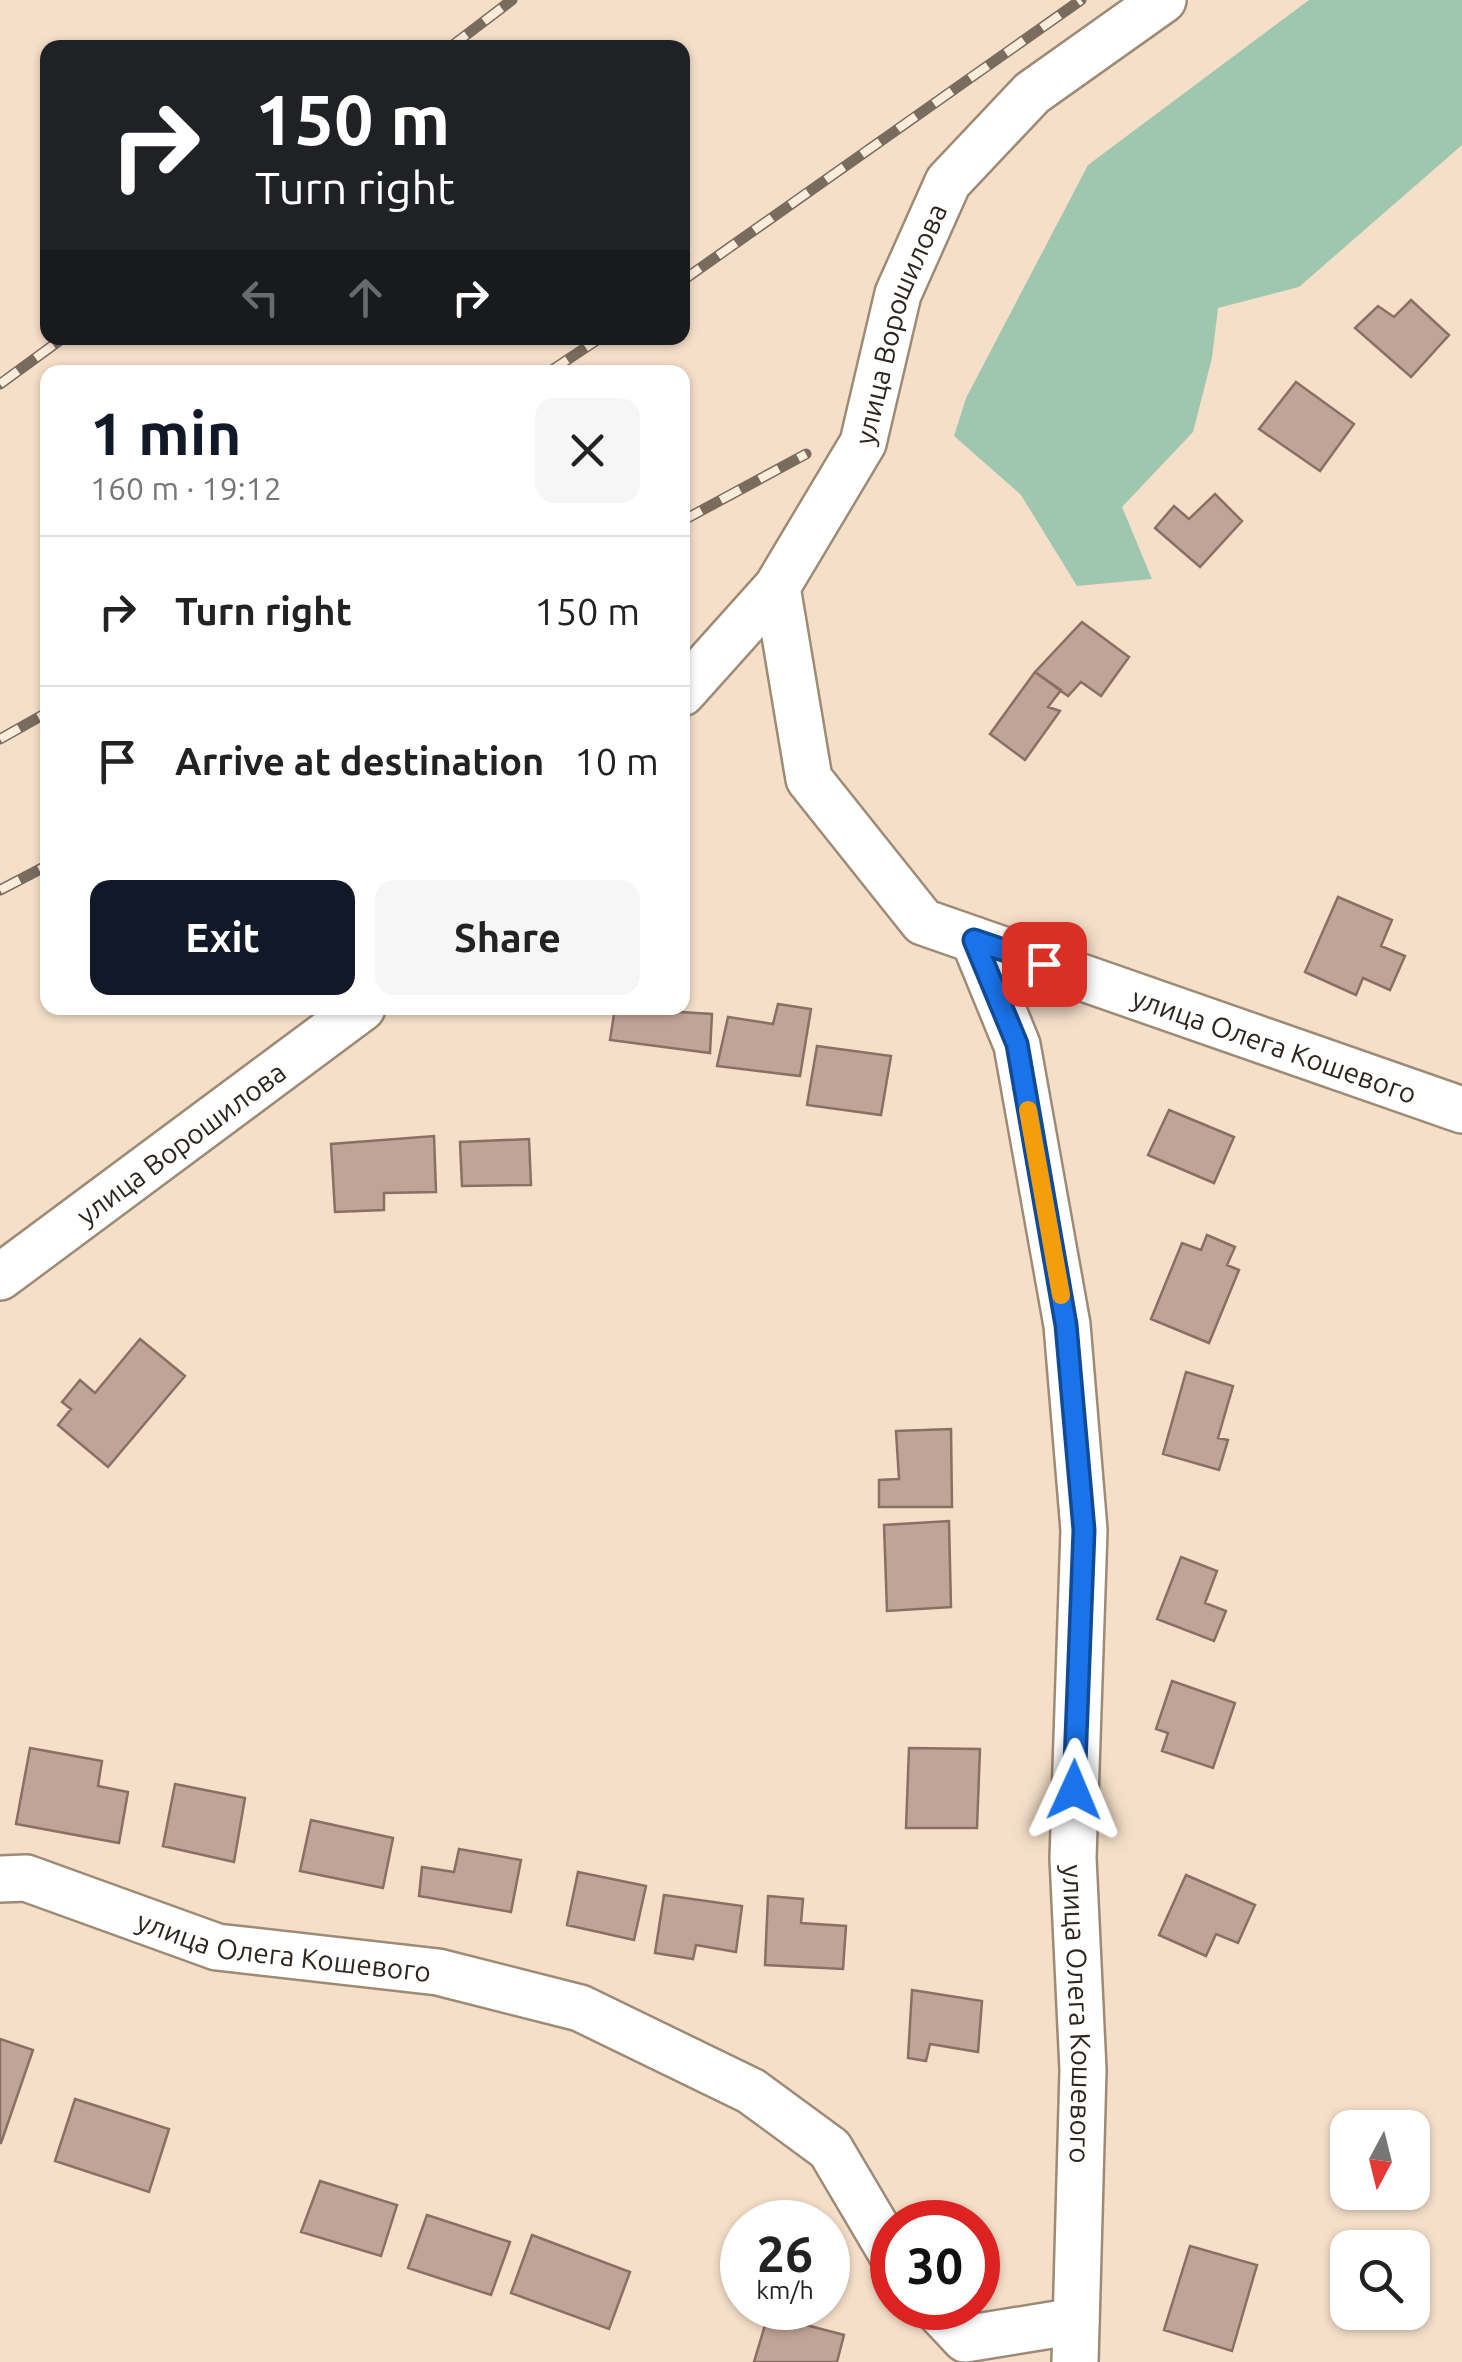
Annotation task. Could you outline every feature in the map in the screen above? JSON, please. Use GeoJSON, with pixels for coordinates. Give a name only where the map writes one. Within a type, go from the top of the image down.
{"type":"FeatureCollection","features":[{"type":"Feature","properties":{"kind":"street","name":"улица Ворошилова"},"geometry":{"type":"LineString","coordinates":[[690,684],[777,587],[863,443],[898,294],[948,182],[1032,93],[1162,0]]}},
{"type":"Feature","properties":{"kind":"street","name":"улица Олега Кошевого"},"geometry":{"type":"LineString","coordinates":[[777,587],[809,780],[923,922],[1462,1110]]}},
{"type":"Feature","properties":{"kind":"street","name":"улица Олега Кошевого"},"geometry":{"type":"LineString","coordinates":[[960,2336],[1075,2342],[1083,2070],[1073,1858],[1084,1530],[1066,1325],[1017,1044],[974,940]]}},
{"type":"Feature","properties":{"kind":"street","name":"улица Ворошилова"},"geometry":{"type":"LineString","coordinates":[[0,1276],[353,1015]]}},
{"type":"Feature","properties":{"kind":"street","name":"улица Олега Кошевого"},"geometry":{"type":"LineString","coordinates":[[0,1880],[26,1878],[217,1947],[438,1972],[580,2008],[751,2090],[830,2149],[870,2217]]}},
{"type":"Feature","properties":{"kind":"green space"},"geometry":{"type":"Polygon","coordinates":[[[1309,0],[1462,0],[1462,145],[1299,287],[1218,308],[1212,358],[1193,432],[1122,507],[1152,579],[1077,586],[1021,495],[954,436],[966,398],[1088,165],[1309,0]]]}},
{"type":"Feature","properties":{"kind":"building"},"geometry":{"type":"Polygon","coordinates":[[[1411,300],[1449,335],[1411,377],[1355,328],[1378,306],[1394,317],[1411,300]]]}},
{"type":"Feature","properties":{"kind":"building"},"geometry":{"type":"Polygon","coordinates":[[[1296,382],[1354,424],[1320,471],[1259,429],[1296,382]]]}},
{"type":"Feature","properties":{"kind":"building"},"geometry":{"type":"Polygon","coordinates":[[[1215,494],[1242,521],[1200,567],[1155,528],[1174,506],[1189,519],[1215,494]]]}},
{"type":"Feature","properties":{"kind":"building"},"geometry":{"type":"Polygon","coordinates":[[[1082,622],[1129,657],[1101,696],[1081,682],[1068,696],[1035,672],[1082,622]]]}},
{"type":"Feature","properties":{"kind":"building"},"geometry":{"type":"Polygon","coordinates":[[[1035,672],[1061,690],[1048,707],[1060,711],[1025,760],[990,734],[1035,672]]]}},
{"type":"Feature","properties":{"kind":"building"},"geometry":{"type":"Polygon","coordinates":[[[1338,897],[1392,920],[1381,946],[1405,956],[1390,990],[1363,978],[1356,995],[1305,972],[1338,897]]]}},
{"type":"Feature","properties":{"kind":"building"},"geometry":{"type":"Polygon","coordinates":[[[778,1004],[811,1009],[800,1076],[717,1066],[728,1017],[773,1024],[778,1004]]]}},
{"type":"Feature","properties":{"kind":"building"},"geometry":{"type":"Polygon","coordinates":[[[712,1014],[710,1053],[610,1040],[614,1015],[712,1014]]]}},
{"type":"Feature","properties":{"kind":"building"},"geometry":{"type":"Polygon","coordinates":[[[817,1046],[891,1056],[881,1115],[807,1105],[817,1046]]]}},
{"type":"Feature","properties":{"kind":"building"},"geometry":{"type":"Polygon","coordinates":[[[1169,1110],[1234,1137],[1214,1183],[1148,1155],[1169,1110]]]}},
{"type":"Feature","properties":{"kind":"building"},"geometry":{"type":"Polygon","coordinates":[[[434,1136],[436,1192],[384,1193],[384,1210],[335,1212],[331,1144],[434,1136]]]}},
{"type":"Feature","properties":{"kind":"building"},"geometry":{"type":"Polygon","coordinates":[[[529,1139],[531,1185],[462,1186],[460,1142],[529,1139]]]}},
{"type":"Feature","properties":{"kind":"building"},"geometry":{"type":"Polygon","coordinates":[[[1207,1235],[1235,1247],[1227,1265],[1239,1270],[1209,1343],[1151,1319],[1182,1243],[1201,1250],[1207,1235]]]}},
{"type":"Feature","properties":{"kind":"building"},"geometry":{"type":"Polygon","coordinates":[[[140,1339],[185,1376],[108,1467],[58,1425],[71,1409],[62,1402],[80,1380],[95,1393],[140,1339]]]}},
{"type":"Feature","properties":{"kind":"building"},"geometry":{"type":"Polygon","coordinates":[[[1186,1372],[1233,1386],[1218,1438],[1228,1440],[1219,1470],[1163,1454],[1186,1372]]]}},
{"type":"Feature","properties":{"kind":"building"},"geometry":{"type":"Polygon","coordinates":[[[951,1429],[952,1507],[879,1507],[879,1480],[899,1479],[896,1431],[951,1429]]]}},
{"type":"Feature","properties":{"kind":"building"},"geometry":{"type":"Polygon","coordinates":[[[949,1521],[951,1607],[887,1611],[884,1525],[949,1521]]]}},
{"type":"Feature","properties":{"kind":"building"},"geometry":{"type":"Polygon","coordinates":[[[1181,1557],[1217,1571],[1205,1603],[1226,1611],[1214,1641],[1157,1619],[1181,1557]]]}},
{"type":"Feature","properties":{"kind":"building"},"geometry":{"type":"Polygon","coordinates":[[[1172,1681],[1235,1703],[1213,1768],[1162,1751],[1168,1733],[1156,1729],[1172,1681]]]}},
{"type":"Feature","properties":{"kind":"building"},"geometry":{"type":"Polygon","coordinates":[[[30,1748],[102,1761],[98,1786],[128,1792],[119,1843],[16,1824],[30,1748]]]}},
{"type":"Feature","properties":{"kind":"building"},"geometry":{"type":"Polygon","coordinates":[[[909,1748],[980,1749],[977,1828],[906,1828],[909,1748]]]}},
{"type":"Feature","properties":{"kind":"building"},"geometry":{"type":"Polygon","coordinates":[[[175,1784],[245,1798],[234,1862],[163,1846],[175,1784]]]}},
{"type":"Feature","properties":{"kind":"building"},"geometry":{"type":"Polygon","coordinates":[[[311,1820],[393,1838],[383,1888],[300,1871],[311,1820]]]}},
{"type":"Feature","properties":{"kind":"building"},"geometry":{"type":"Polygon","coordinates":[[[459,1849],[521,1860],[511,1912],[419,1896],[422,1867],[454,1872],[459,1849]]]}},
{"type":"Feature","properties":{"kind":"building"},"geometry":{"type":"Polygon","coordinates":[[[578,1872],[646,1886],[634,1940],[567,1925],[578,1872]]]}},
{"type":"Feature","properties":{"kind":"building"},"geometry":{"type":"Polygon","coordinates":[[[1186,1875],[1255,1905],[1238,1943],[1216,1934],[1206,1956],[1159,1935],[1186,1875]]]}},
{"type":"Feature","properties":{"kind":"building"},"geometry":{"type":"Polygon","coordinates":[[[664,1895],[742,1906],[736,1952],[696,1945],[693,1959],[655,1953],[664,1895]]]}},
{"type":"Feature","properties":{"kind":"building"},"geometry":{"type":"Polygon","coordinates":[[[768,1896],[803,1899],[801,1923],[846,1926],[843,1969],[765,1965],[768,1896]]]}},
{"type":"Feature","properties":{"kind":"building"},"geometry":{"type":"Polygon","coordinates":[[[912,1990],[982,2001],[978,2052],[930,2044],[926,2061],[908,2058],[912,1990]]]}},
{"type":"Feature","properties":{"kind":"building"},"geometry":{"type":"Polygon","coordinates":[[[0,2039],[33,2050],[1,2143],[0,2143],[0,2039]]]}},
{"type":"Feature","properties":{"kind":"building"},"geometry":{"type":"Polygon","coordinates":[[[75,2099],[169,2129],[149,2192],[55,2161],[75,2099]]]}},
{"type":"Feature","properties":{"kind":"building"},"geometry":{"type":"Polygon","coordinates":[[[320,2181],[397,2205],[381,2256],[301,2232],[320,2181]]]}},
{"type":"Feature","properties":{"kind":"building"},"geometry":{"type":"Polygon","coordinates":[[[427,2215],[510,2242],[491,2295],[408,2268],[427,2215]]]}},
{"type":"Feature","properties":{"kind":"building"},"geometry":{"type":"Polygon","coordinates":[[[532,2235],[630,2272],[609,2329],[511,2293],[532,2235]]]}},
{"type":"Feature","properties":{"kind":"building"},"geometry":{"type":"Polygon","coordinates":[[[1190,2246],[1257,2265],[1232,2351],[1164,2330],[1190,2246]]]}},
{"type":"Feature","properties":{"kind":"building"},"geometry":{"type":"Polygon","coordinates":[[[764,2330],[825,2330],[844,2335],[837,2362],[754,2362],[764,2330]]]}},
{"type":"Feature","properties":{"kind":"railway"},"geometry":{"type":"LineString","coordinates":[[460,40],[512,0]]}},
{"type":"Feature","properties":{"kind":"railway"},"geometry":{"type":"LineString","coordinates":[[690,275],[1081,0]]}},
{"type":"Feature","properties":{"kind":"railway"},"geometry":{"type":"LineString","coordinates":[[0,384],[53,345]]}},
{"type":"Feature","properties":{"kind":"railway"},"geometry":{"type":"LineString","coordinates":[[560,365],[590,345]]}},
{"type":"Feature","properties":{"kind":"railway"},"geometry":{"type":"LineString","coordinates":[[690,517],[806,454]]}},
{"type":"Feature","properties":{"kind":"railway"},"geometry":{"type":"LineString","coordinates":[[0,739],[40,716]]}},
{"type":"Feature","properties":{"kind":"railway"},"geometry":{"type":"LineString","coordinates":[[0,890],[40,869]]}},
{"type":"Feature","properties":{"kind":"slow traffic"},"geometry":{"type":"LineString","coordinates":[[1028,1110],[1061,1295]]}},
{"type":"Feature","properties":{"kind":"route"},"geometry":{"type":"LineString","coordinates":[[1044,964],[974,940],[1017,1044],[1066,1325],[1084,1530],[1074,1790]]}}]}
